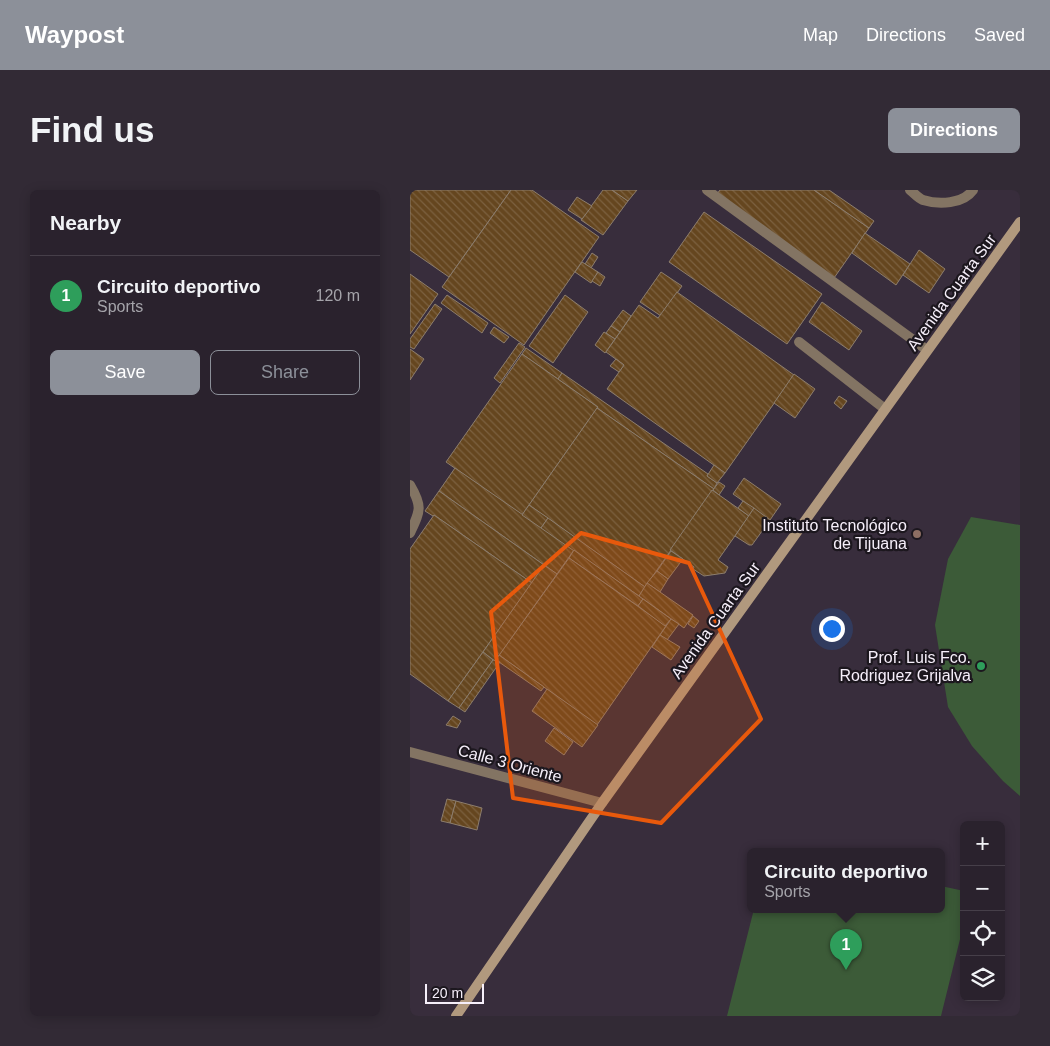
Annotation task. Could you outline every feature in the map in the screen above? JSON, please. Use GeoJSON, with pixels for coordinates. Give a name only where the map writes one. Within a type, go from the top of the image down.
{"type":"FeatureCollection","features":[{"type":"Feature","properties":{"kind":"street","name":"Avenida Cuarta Sur"},"geometry":{"type":"LineString","coordinates":[[456,1016],[602,803],[1020,222]]}},
{"type":"Feature","properties":{"kind":"lane"},"geometry":{"type":"LineString","coordinates":[[708,190],[927,350]]}},
{"type":"Feature","properties":{"kind":"lane"},"geometry":{"type":"LineString","coordinates":[[910,190],[922,200],[949,204],[969,195],[973,190]]}},
{"type":"Feature","properties":{"kind":"lane"},"geometry":{"type":"LineString","coordinates":[[799,342],[885,409]]}},
{"type":"Feature","properties":{"kind":"lane"},"geometry":{"type":"LineString","coordinates":[[410,484],[418,498],[419,513],[410,533]]}},
{"type":"Feature","properties":{"kind":"lane","name":"Calle 3 Oriente"},"geometry":{"type":"LineString","coordinates":[[410,752],[602,803]]}},
{"type":"Feature","properties":{"kind":"highlighted area"},"geometry":{"type":"Polygon","coordinates":[[[581,533],[689,563],[761,719],[661,823],[513,798],[491,612],[581,533]]]}},
{"type":"Feature","properties":{"kind":"green space","name":"Prof. Luis Fco. Rodriguez Grijalva"},"geometry":{"type":"Polygon","coordinates":[[[971,517],[1020,525],[1020,796],[1003,781],[972,746],[948,707],[935,625],[948,559],[971,517]]]}},
{"type":"Feature","properties":{"kind":"green space"},"geometry":{"type":"Polygon","coordinates":[[[945,887],[960,890],[960,939],[941,1016],[727,1016],[753,913],[945,913],[945,887]]]}},
{"type":"Feature","properties":{"kind":"building"},"geometry":{"type":"Polygon","coordinates":[[[410,190],[511,190],[449,277],[410,250],[410,190]]]}},
{"type":"Feature","properties":{"kind":"building"},"geometry":{"type":"Polygon","coordinates":[[[511,190],[532,190],[599,237],[524,345],[442,287],[511,190]]]}},
{"type":"Feature","properties":{"kind":"building"},"geometry":{"type":"Polygon","coordinates":[[[603,190],[612,190],[628,201],[603,235],[581,220],[603,190]]]}},
{"type":"Feature","properties":{"kind":"building"},"geometry":{"type":"Polygon","coordinates":[[[612,190],[637,190],[628,201],[612,190]]]}},
{"type":"Feature","properties":{"kind":"building"},"geometry":{"type":"Polygon","coordinates":[[[720,190],[814,190],[869,228],[834,278],[716,195],[720,190]]]}},
{"type":"Feature","properties":{"kind":"building"},"geometry":{"type":"Polygon","coordinates":[[[814,190],[829,190],[874,221],[869,228],[814,190]]]}},
{"type":"Feature","properties":{"kind":"building"},"geometry":{"type":"Polygon","coordinates":[[[577,197],[592,206],[582,219],[568,210],[577,197]]]}},
{"type":"Feature","properties":{"kind":"building"},"geometry":{"type":"Polygon","coordinates":[[[704,212],[822,294],[787,344],[669,262],[704,212]]]}},
{"type":"Feature","properties":{"kind":"building"},"geometry":{"type":"Polygon","coordinates":[[[865,233],[910,264],[896,285],[852,253],[865,233]]]}},
{"type":"Feature","properties":{"kind":"building"},"geometry":{"type":"Polygon","coordinates":[[[919,250],[945,269],[929,293],[903,275],[919,250]]]}},
{"type":"Feature","properties":{"kind":"building"},"geometry":{"type":"Polygon","coordinates":[[[592,253],[598,257],[591,268],[585,264],[592,253]]]}},
{"type":"Feature","properties":{"kind":"building"},"geometry":{"type":"Polygon","coordinates":[[[582,262],[598,272],[591,283],[575,272],[582,262]]]}},
{"type":"Feature","properties":{"kind":"building"},"geometry":{"type":"Polygon","coordinates":[[[598,272],[605,277],[600,286],[592,281],[598,272]]]}},
{"type":"Feature","properties":{"kind":"building"},"geometry":{"type":"Polygon","coordinates":[[[661,272],[682,286],[661,316],[640,302],[661,272]]]}},
{"type":"Feature","properties":{"kind":"building"},"geometry":{"type":"Polygon","coordinates":[[[410,274],[438,294],[410,334],[410,274]]]}},
{"type":"Feature","properties":{"kind":"building"},"geometry":{"type":"Polygon","coordinates":[[[677,292],[794,375],[725,473],[607,389],[624,365],[606,352],[639,305],[658,318],[677,292]]]}},
{"type":"Feature","properties":{"kind":"building"},"geometry":{"type":"Polygon","coordinates":[[[447,295],[488,323],[482,333],[441,303],[447,295]]]}},
{"type":"Feature","properties":{"kind":"building"},"geometry":{"type":"Polygon","coordinates":[[[565,295],[588,312],[553,363],[529,346],[565,295]]]}},
{"type":"Feature","properties":{"kind":"building"},"geometry":{"type":"Polygon","coordinates":[[[822,302],[862,331],[849,350],[809,322],[822,302]]]}},
{"type":"Feature","properties":{"kind":"building"},"geometry":{"type":"Polygon","coordinates":[[[435,304],[442,309],[414,349],[410,347],[410,339],[435,304]]]}},
{"type":"Feature","properties":{"kind":"building"},"geometry":{"type":"Polygon","coordinates":[[[623,310],[631,316],[620,332],[611,326],[623,310]]]}},
{"type":"Feature","properties":{"kind":"building"},"geometry":{"type":"Polygon","coordinates":[[[611,326],[620,332],[615,339],[606,333],[611,326]]]}},
{"type":"Feature","properties":{"kind":"building"},"geometry":{"type":"Polygon","coordinates":[[[494,327],[509,337],[504,343],[490,333],[494,327]]]}},
{"type":"Feature","properties":{"kind":"building"},"geometry":{"type":"Polygon","coordinates":[[[604,332],[615,339],[605,353],[595,345],[604,332]]]}},
{"type":"Feature","properties":{"kind":"building"},"geometry":{"type":"Polygon","coordinates":[[[519,343],[525,347],[500,383],[494,378],[519,343]]]}},
{"type":"Feature","properties":{"kind":"building"},"geometry":{"type":"Polygon","coordinates":[[[526,348],[562,373],[558,379],[522,354],[526,348]]]}},
{"type":"Feature","properties":{"kind":"building"},"geometry":{"type":"Polygon","coordinates":[[[410,349],[424,359],[410,380],[410,349]]]}},
{"type":"Feature","properties":{"kind":"building"},"geometry":{"type":"Polygon","coordinates":[[[522,354],[598,407],[522,515],[446,462],[522,354]]]}},
{"type":"Feature","properties":{"kind":"building"},"geometry":{"type":"Polygon","coordinates":[[[616,359],[624,365],[619,372],[610,366],[616,359]]]}},
{"type":"Feature","properties":{"kind":"building"},"geometry":{"type":"Polygon","coordinates":[[[562,373],[708,474],[707,476],[717,483],[714,489],[558,379],[562,373]]]}},
{"type":"Feature","properties":{"kind":"building"},"geometry":{"type":"Polygon","coordinates":[[[794,374],[815,389],[795,418],[774,403],[794,374]]]}},
{"type":"Feature","properties":{"kind":"building"},"geometry":{"type":"Polygon","coordinates":[[[839,396],[847,401],[841,409],[834,403],[839,396]]]}},
{"type":"Feature","properties":{"kind":"building"},"geometry":{"type":"Polygon","coordinates":[[[597,408],[714,489],[645,587],[529,505],[597,408]]]}},
{"type":"Feature","properties":{"kind":"building"},"geometry":{"type":"Polygon","coordinates":[[[714,465],[725,473],[717,483],[707,476],[714,465]]]}},
{"type":"Feature","properties":{"kind":"building"},"geometry":{"type":"Polygon","coordinates":[[[455,468],[574,550],[557,574],[439,491],[455,468]]]}},
{"type":"Feature","properties":{"kind":"building"},"geometry":{"type":"Polygon","coordinates":[[[744,478],[781,504],[770,520],[733,494],[744,478]]]}},
{"type":"Feature","properties":{"kind":"building"},"geometry":{"type":"Polygon","coordinates":[[[719,482],[725,486],[719,495],[713,490],[719,482]]]}},
{"type":"Feature","properties":{"kind":"building"},"geometry":{"type":"Polygon","coordinates":[[[712,490],[749,516],[718,560],[728,567],[725,573],[704,576],[670,550],[712,490]]]}},
{"type":"Feature","properties":{"kind":"building"},"geometry":{"type":"Polygon","coordinates":[[[439,491],[544,565],[532,583],[434,515],[425,511],[439,491]]]}},
{"type":"Feature","properties":{"kind":"building"},"geometry":{"type":"Polygon","coordinates":[[[743,501],[754,508],[749,516],[738,508],[743,501]]]}},
{"type":"Feature","properties":{"kind":"building"},"geometry":{"type":"Polygon","coordinates":[[[529,505],[548,518],[541,528],[522,515],[529,505]]]}},
{"type":"Feature","properties":{"kind":"building"},"geometry":{"type":"Polygon","coordinates":[[[754,508],[770,520],[752,545],[749,545],[735,536],[754,508]]]}},
{"type":"Feature","properties":{"kind":"building"},"geometry":{"type":"Polygon","coordinates":[[[434,515],[532,583],[448,701],[410,674],[410,549],[434,515]]]}},
{"type":"Feature","properties":{"kind":"building"},"geometry":{"type":"Polygon","coordinates":[[[548,518],[645,587],[639,596],[541,528],[548,518]]]}},
{"type":"Feature","properties":{"kind":"building"},"geometry":{"type":"Polygon","coordinates":[[[574,550],[643,599],[638,606],[569,558],[574,550]]]}},
{"type":"Feature","properties":{"kind":"building"},"geometry":{"type":"Polygon","coordinates":[[[671,551],[683,559],[668,579],[657,571],[671,551]]]}},
{"type":"Feature","properties":{"kind":"building"},"geometry":{"type":"Polygon","coordinates":[[[569,558],[666,626],[597,725],[499,655],[569,558]]]}},
{"type":"Feature","properties":{"kind":"building"},"geometry":{"type":"Polygon","coordinates":[[[544,565],[557,574],[495,661],[483,652],[544,565]]]}},
{"type":"Feature","properties":{"kind":"building"},"geometry":{"type":"Polygon","coordinates":[[[657,571],[668,579],[660,592],[647,583],[657,571]]]}},
{"type":"Feature","properties":{"kind":"building"},"geometry":{"type":"Polygon","coordinates":[[[647,583],[693,615],[684,628],[639,596],[647,583]]]}},
{"type":"Feature","properties":{"kind":"building"},"geometry":{"type":"Polygon","coordinates":[[[643,599],[671,619],[665,626],[638,606],[643,599]]]}},
{"type":"Feature","properties":{"kind":"building"},"geometry":{"type":"Polygon","coordinates":[[[693,616],[699,621],[694,628],[688,624],[693,616]]]}},
{"type":"Feature","properties":{"kind":"building"},"geometry":{"type":"Polygon","coordinates":[[[671,619],[679,624],[667,640],[660,635],[671,619]]]}},
{"type":"Feature","properties":{"kind":"building"},"geometry":{"type":"Polygon","coordinates":[[[660,635],[680,647],[671,660],[652,647],[660,635]]]}},
{"type":"Feature","properties":{"kind":"building"},"geometry":{"type":"Polygon","coordinates":[[[483,652],[493,660],[459,708],[448,701],[483,652]]]}},
{"type":"Feature","properties":{"kind":"building"},"geometry":{"type":"Polygon","coordinates":[[[499,655],[544,687],[541,691],[496,660],[499,655]]]}},
{"type":"Feature","properties":{"kind":"building"},"geometry":{"type":"Polygon","coordinates":[[[493,660],[500,662],[465,712],[459,708],[493,660]]]}},
{"type":"Feature","properties":{"kind":"building"},"geometry":{"type":"Polygon","coordinates":[[[547,689],[598,725],[582,747],[532,711],[547,689]]]}},
{"type":"Feature","properties":{"kind":"building"},"geometry":{"type":"Polygon","coordinates":[[[453,716],[461,721],[457,728],[446,725],[453,716]]]}},
{"type":"Feature","properties":{"kind":"building"},"geometry":{"type":"Polygon","coordinates":[[[554,728],[573,742],[564,755],[545,741],[554,728]]]}},
{"type":"Feature","properties":{"kind":"building"},"geometry":{"type":"Polygon","coordinates":[[[447,799],[456,801],[450,823],[441,821],[447,799]]]}},
{"type":"Feature","properties":{"kind":"building"},"geometry":{"type":"Polygon","coordinates":[[[456,801],[482,808],[477,830],[450,823],[456,801]]]}},
{"type":"Feature","properties":{"kind":"place","name":"Instituto Tecnológico de Tijuana"},"geometry":{"type":"Point","coordinates":[917,534]}},
{"type":"Feature","properties":{"kind":"place","name":"Prof. Luis Fco. Rodriguez Grijalva"},"geometry":{"type":"Point","coordinates":[981,666]}},
{"type":"Feature","properties":{"kind":"place","name":"Circuito deportivo"},"geometry":{"type":"Point","coordinates":[846,970]}}]}
